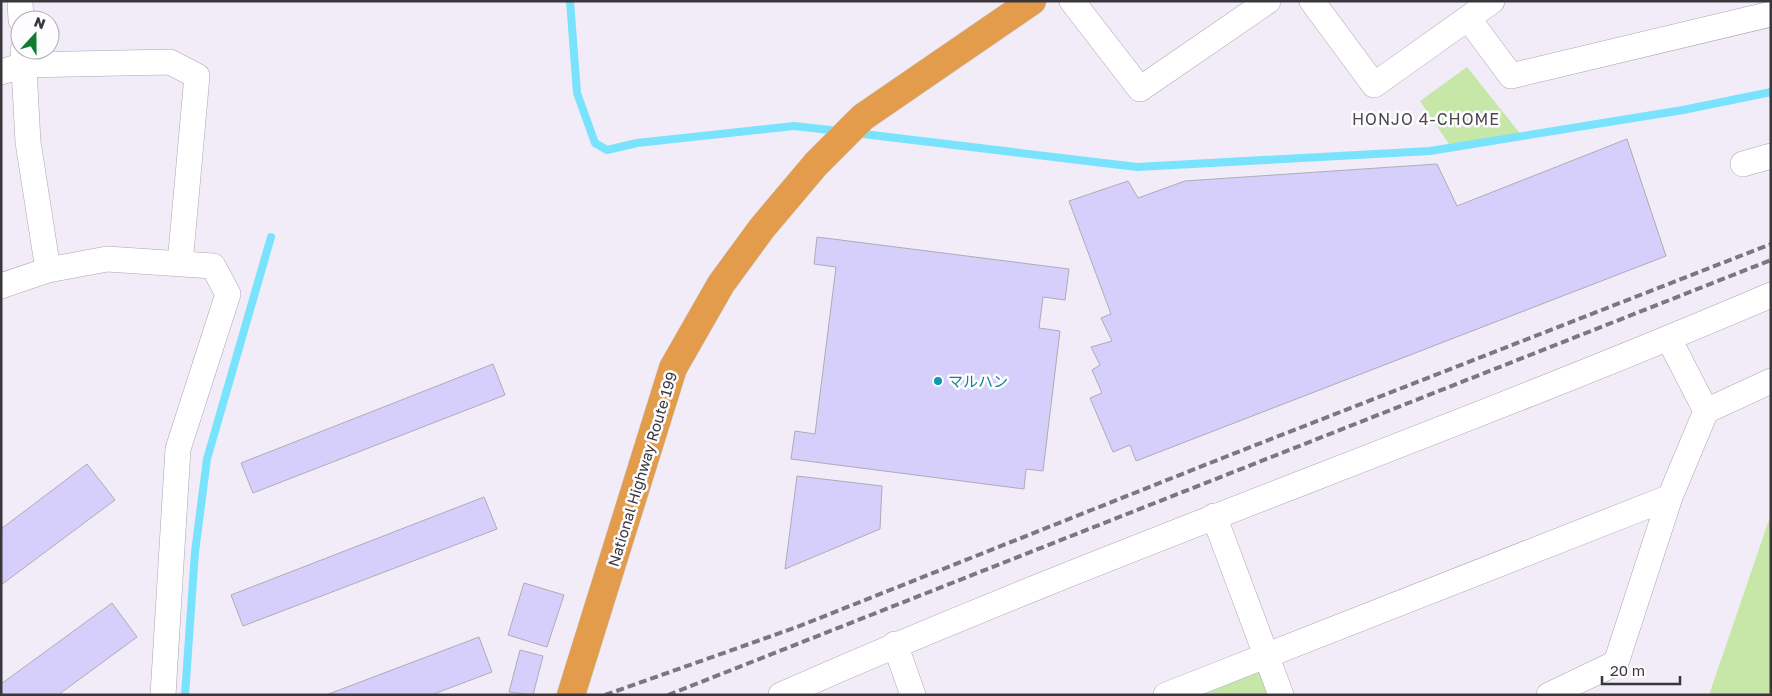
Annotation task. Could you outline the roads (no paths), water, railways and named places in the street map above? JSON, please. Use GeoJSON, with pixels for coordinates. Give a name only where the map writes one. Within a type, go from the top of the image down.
{"type":"FeatureCollection","features":[{"type":"Feature","properties":{"kind":"highway","name":"National Highway Route 199"},"geometry":{"type":"LineString","coordinates":[[571,695],[673,368],[721,284],[762,228],[816,164],[863,117],[1032,1]]}},
{"type":"Feature","properties":{"kind":"street"},"geometry":{"type":"LineString","coordinates":[[1072,1],[1140,89],[1268,1]]}},
{"type":"Feature","properties":{"kind":"street"},"geometry":{"type":"LineString","coordinates":[[1312,1],[1374,85],[1492,1]]}},
{"type":"Feature","properties":{"kind":"street"},"geometry":{"type":"LineString","coordinates":[[1468,18],[1511,76],[1771,14]]}},
{"type":"Feature","properties":{"kind":"street"},"geometry":{"type":"LineString","coordinates":[[48,270],[16,62],[170,62],[197,76],[180,264]]}},
{"type":"Feature","properties":{"kind":"street"},"geometry":{"type":"LineString","coordinates":[[1743,164],[1771,156]]}},
{"type":"Feature","properties":{"kind":"street"},"geometry":{"type":"LineString","coordinates":[[1,286],[48,270],[107,259],[213,266],[228,294],[178,449],[163,695]]}},
{"type":"Feature","properties":{"kind":"street"},"geometry":{"type":"LineString","coordinates":[[781,695],[895,644],[1214,516],[1669,339],[1771,295]]}},
{"type":"Feature","properties":{"kind":"street"},"geometry":{"type":"LineString","coordinates":[[1669,339],[1706,411]]}},
{"type":"Feature","properties":{"kind":"street"},"geometry":{"type":"LineString","coordinates":[[1549,695],[1616,663],[1670,497],[1706,411],[1771,381]]}},
{"type":"Feature","properties":{"kind":"street"},"geometry":{"type":"LineString","coordinates":[[1166,695],[1266,654],[1670,497]]}},
{"type":"Feature","properties":{"kind":"street"},"geometry":{"type":"LineString","coordinates":[[1214,516],[1281,695]]}},
{"type":"Feature","properties":{"kind":"street"},"geometry":{"type":"LineString","coordinates":[[895,644],[913,695]]}},
{"type":"Feature","properties":{"kind":"waterway"},"geometry":{"type":"LineString","coordinates":[[570,1],[577,93],[595,143],[607,150],[637,143],[794,126],[839,131]]}},
{"type":"Feature","properties":{"kind":"waterway"},"geometry":{"type":"LineString","coordinates":[[855,133],[1137,167],[1430,151],[1683,110],[1771,92]]}},
{"type":"Feature","properties":{"kind":"waterway"},"geometry":{"type":"LineString","coordinates":[[185,695],[195,552],[207,459],[271,237]]}},
{"type":"Feature","properties":{"kind":"railway"},"geometry":{"type":"LineString","coordinates":[[605,695],[797,627],[1225,457],[1771,244]]}},
{"type":"Feature","properties":{"kind":"railway"},"geometry":{"type":"LineString","coordinates":[[668,695],[1771,260]]}},
{"type":"Feature","properties":{"kind":"place","name":"マルハン"},"geometry":{"type":"Point","coordinates":[938,381]}},
{"type":"Feature","properties":{"kind":"district","name":"HONJO 4-CHOME"},"geometry":{"type":"Point","coordinates":[1426,119]}}]}
